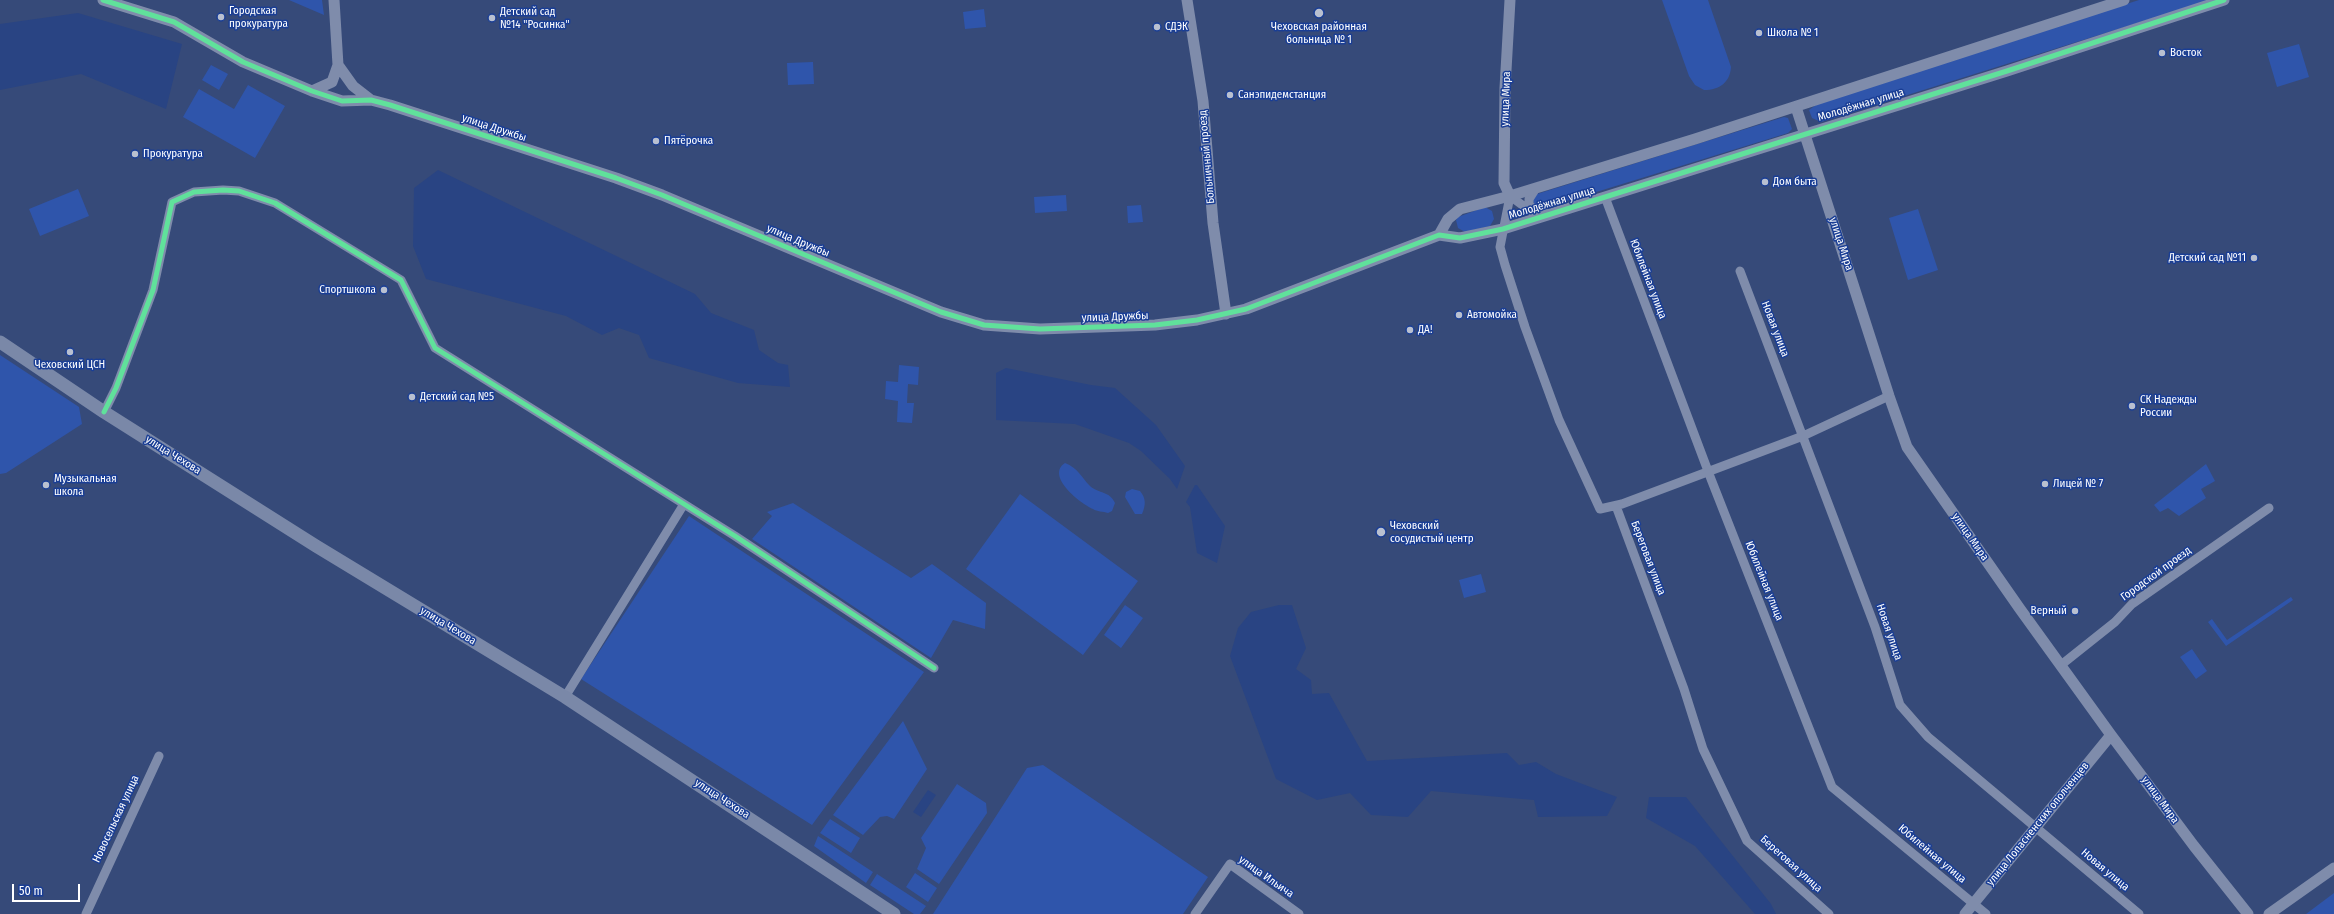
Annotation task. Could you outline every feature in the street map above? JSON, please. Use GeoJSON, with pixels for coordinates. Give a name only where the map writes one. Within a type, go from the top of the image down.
{"type":"FeatureCollection","features":[{"type":"Feature","properties":{"kind":"main road","name":"улица Чехова"},"geometry":{"type":"LineString","coordinates":[[0,342],[104,412],[348,565],[565,697],[696,781],[894,914]]}},
{"type":"Feature","properties":{"kind":"street","name":"улица Дружбы"},"geometry":{"type":"LineString","coordinates":[[103,0],[174,22],[243,62],[312,91],[342,102],[371,100]]}},
{"type":"Feature","properties":{"kind":"street"},"geometry":{"type":"LineString","coordinates":[[312,91],[332,82],[338,65],[334,0]]}},
{"type":"Feature","properties":{"kind":"street","name":"Больничный проезд"},"geometry":{"type":"LineString","coordinates":[[1187,0],[1203,101],[1212,223],[1226,314]]}},
{"type":"Feature","properties":{"kind":"street","name":"улица Мира"},"geometry":{"type":"LineString","coordinates":[[1510,0],[1504,183],[1510,196]]}},
{"type":"Feature","properties":{"kind":"street","name":"Молодёжная улица"},"geometry":{"type":"LineString","coordinates":[[1510,196],[1796,107],[2124,0]]}},
{"type":"Feature","properties":{"kind":"street","name":"Молодёжная улица"},"geometry":{"type":"LineString","coordinates":[[1503,229],[1545,213],[1604,197],[1804,133],[2007,71],[2224,0]]}},
{"type":"Feature","properties":{"kind":"street","name":"улица Дружбы"},"geometry":{"type":"LineString","coordinates":[[338,65],[353,86],[371,100],[616,178],[669,198],[917,303],[984,325],[1040,330],[1132,326],[1197,320],[1246,309],[1438,235],[1460,238],[1503,229]]}},
{"type":"Feature","properties":{"kind":"street","name":"улица Мира"},"geometry":{"type":"LineString","coordinates":[[1796,107],[1889,396],[1908,447],[2061,665],[2194,846],[2248,914]]}},
{"type":"Feature","properties":{"kind":"street","name":"Молодёжная улица"},"geometry":{"type":"LineString","coordinates":[[1536,188],[1529,199],[1529,205],[1545,213]]}},
{"type":"Feature","properties":{"kind":"street"},"geometry":{"type":"LineString","coordinates":[[104,412],[116,388],[153,290],[172,202],[194,192],[223,190],[239,191],[274,203],[401,280],[434,348],[684,504],[934,668]]}},
{"type":"Feature","properties":{"kind":"street"},"geometry":{"type":"LineString","coordinates":[[1438,235],[1448,219],[1460,209],[1510,196],[1500,247],[1505,266],[1525,327],[1559,420],[1600,509],[1616,506],[1803,436],[1889,396]]}},
{"type":"Feature","properties":{"kind":"street","name":"Молодёжная улица"},"geometry":{"type":"LineString","coordinates":[[1510,196],[1529,210],[1545,213]]}},
{"type":"Feature","properties":{"kind":"street","name":"Юбилейная улица"},"geometry":{"type":"LineString","coordinates":[[1604,197],[1708,472],[1832,787],[1986,914]]}},
{"type":"Feature","properties":{"kind":"street","name":"Новая улица"},"geometry":{"type":"LineString","coordinates":[[1740,271],[1875,627],[1900,704],[1928,737],[2139,914]]}},
{"type":"Feature","properties":{"kind":"street"},"geometry":{"type":"LineString","coordinates":[[565,697],[684,504]]}},
{"type":"Feature","properties":{"kind":"street","name":"Береговая улица"},"geometry":{"type":"LineString","coordinates":[[1616,506],[1684,689],[1703,749],[1747,841],[1829,914]]}},
{"type":"Feature","properties":{"kind":"street","name":"Городской проезд"},"geometry":{"type":"LineString","coordinates":[[2061,665],[2116,622],[2132,604],[2269,508]]}},
{"type":"Feature","properties":{"kind":"street","name":"улица Лопасненских ополченцев"},"geometry":{"type":"LineString","coordinates":[[1964,914],[2034,827],[2112,735]]}},
{"type":"Feature","properties":{"kind":"street","name":"Новосельская улица"},"geometry":{"type":"LineString","coordinates":[[86,914],[159,756]]}},
{"type":"Feature","properties":{"kind":"street","name":"улица Ильича"},"geometry":{"type":"LineString","coordinates":[[1195,914],[1230,864],[1299,914]]}},
{"type":"Feature","properties":{"kind":"street"},"geometry":{"type":"LineString","coordinates":[[2270,914],[2334,868]]}},
{"type":"Feature","properties":{"kind":"shaded area"},"geometry":{"type":"Polygon","coordinates":[[[289,0],[322,0],[324,15],[289,0]]]}},
{"type":"Feature","properties":{"kind":"shaded area"},"geometry":{"type":"Polygon","coordinates":[[[1662,0],[1708,0],[1731,67],[1729,77],[1719,87],[1704,90],[1695,85],[1689,76],[1662,0]]]}},
{"type":"Feature","properties":{"kind":"shaded area"},"geometry":{"type":"Polygon","coordinates":[[[2139,0],[2211,0],[1821,122],[1812,118],[1809,110],[1820,102],[2139,0]]]}},
{"type":"Feature","properties":{"kind":"shaded area"},"geometry":{"type":"Polygon","coordinates":[[[984,9],[986,27],[965,29],[963,12],[984,9]]]}},
{"type":"Feature","properties":{"kind":"shaded area"},"geometry":{"type":"Polygon","coordinates":[[[78,13],[182,44],[166,109],[81,74],[0,90],[0,24],[78,13]]]}},
{"type":"Feature","properties":{"kind":"shaded area"},"geometry":{"type":"Polygon","coordinates":[[[2299,44],[2309,77],[2277,87],[2267,53],[2299,44]]]}},
{"type":"Feature","properties":{"kind":"shaded area"},"geometry":{"type":"Polygon","coordinates":[[[813,62],[814,84],[788,85],[787,63],[813,62]]]}},
{"type":"Feature","properties":{"kind":"shaded area"},"geometry":{"type":"Polygon","coordinates":[[[211,65],[228,74],[219,90],[202,80],[211,65]]]}},
{"type":"Feature","properties":{"kind":"shaded area"},"geometry":{"type":"Polygon","coordinates":[[[248,85],[285,106],[255,158],[183,117],[199,89],[234,109],[248,85]]]}},
{"type":"Feature","properties":{"kind":"shaded area"},"geometry":{"type":"Polygon","coordinates":[[[1784,117],[1788,118],[1792,129],[1788,133],[1541,209],[1535,207],[1532,198],[1537,194],[1784,117]]]}},
{"type":"Feature","properties":{"kind":"shaded area"},"geometry":{"type":"Polygon","coordinates":[[[438,170],[695,294],[711,313],[754,330],[759,350],[778,363],[788,365],[790,387],[738,383],[649,358],[639,335],[619,328],[602,335],[566,316],[426,279],[413,246],[414,188],[438,170]]]}},
{"type":"Feature","properties":{"kind":"shaded area"},"geometry":{"type":"Polygon","coordinates":[[[78,189],[89,216],[40,236],[29,209],[78,189]]]}},
{"type":"Feature","properties":{"kind":"shaded area"},"geometry":{"type":"Polygon","coordinates":[[[1066,195],[1067,211],[1035,213],[1034,197],[1066,195]]]}},
{"type":"Feature","properties":{"kind":"shaded area"},"geometry":{"type":"Polygon","coordinates":[[[1141,205],[1143,222],[1128,223],[1127,206],[1141,205]]]}},
{"type":"Feature","properties":{"kind":"shaded area"},"geometry":{"type":"Polygon","coordinates":[[[1485,207],[1492,211],[1494,219],[1490,226],[1465,232],[1458,228],[1456,220],[1458,217],[1485,207]]]}},
{"type":"Feature","properties":{"kind":"shaded area"},"geometry":{"type":"Polygon","coordinates":[[[1918,209],[1938,270],[1908,280],[1889,218],[1918,209]]]}},
{"type":"Feature","properties":{"kind":"shaded area"},"geometry":{"type":"Polygon","coordinates":[[[0,355],[79,407],[82,424],[6,473],[0,474],[0,355]]]}},
{"type":"Feature","properties":{"kind":"shaded area"},"geometry":{"type":"Polygon","coordinates":[[[899,365],[919,367],[918,385],[908,384],[907,403],[914,403],[912,423],[897,422],[898,401],[885,399],[886,381],[898,382],[899,365]]]}},
{"type":"Feature","properties":{"kind":"shaded area"},"geometry":{"type":"Polygon","coordinates":[[[1006,368],[1091,385],[1115,388],[1156,425],[1185,466],[1177,489],[1170,479],[1141,451],[1129,443],[1075,424],[996,420],[996,373],[1006,368]]]}},
{"type":"Feature","properties":{"kind":"shaded area"},"geometry":{"type":"Polygon","coordinates":[[[1065,463],[1076,470],[1093,489],[1107,494],[1113,499],[1115,503],[1112,511],[1108,513],[1095,510],[1081,502],[1067,489],[1059,475],[1060,469],[1065,463]]]}},
{"type":"Feature","properties":{"kind":"shaded area"},"geometry":{"type":"Polygon","coordinates":[[[2206,464],[2215,481],[2201,489],[2206,498],[2179,516],[2168,508],[2160,512],[2154,505],[2206,464]]]}},
{"type":"Feature","properties":{"kind":"shaded area"},"geometry":{"type":"Polygon","coordinates":[[[1195,485],[1197,485],[1225,526],[1217,563],[1197,553],[1190,507],[1186,502],[1195,485]]]}},
{"type":"Feature","properties":{"kind":"shaded area"},"geometry":{"type":"Polygon","coordinates":[[[1132,489],[1140,491],[1143,496],[1145,505],[1142,514],[1135,514],[1125,497],[1126,492],[1132,489]]]}},
{"type":"Feature","properties":{"kind":"shaded area"},"geometry":{"type":"Polygon","coordinates":[[[1020,494],[1138,581],[1083,655],[966,569],[1020,494]]]}},
{"type":"Feature","properties":{"kind":"shaded area"},"geometry":{"type":"Polygon","coordinates":[[[793,503],[911,578],[932,564],[986,603],[985,629],[953,620],[931,658],[752,539],[772,516],[767,512],[793,503]]]}},
{"type":"Feature","properties":{"kind":"shaded area"},"geometry":{"type":"Polygon","coordinates":[[[689,516],[924,672],[812,825],[581,679],[689,516]]]}},
{"type":"Feature","properties":{"kind":"shaded area"},"geometry":{"type":"Polygon","coordinates":[[[1481,574],[1486,592],[1464,598],[1459,580],[1481,574]]]}},
{"type":"Feature","properties":{"kind":"shaded area"},"geometry":{"type":"Polygon","coordinates":[[[2291,597],[2293,600],[2226,646],[2208,622],[2212,619],[2227,640],[2291,597]]]}},
{"type":"Feature","properties":{"kind":"shaded area"},"geometry":{"type":"Polygon","coordinates":[[[1125,605],[1143,618],[1121,648],[1104,635],[1125,605]]]}},
{"type":"Feature","properties":{"kind":"shaded area"},"geometry":{"type":"Polygon","coordinates":[[[1279,605],[1292,605],[1306,648],[1296,669],[1311,680],[1312,694],[1329,693],[1367,761],[1507,753],[1519,765],[1536,762],[1556,774],[1617,797],[1607,816],[1538,817],[1534,800],[1431,791],[1408,817],[1371,815],[1350,793],[1317,800],[1276,779],[1230,656],[1238,628],[1251,612],[1279,605]]]}},
{"type":"Feature","properties":{"kind":"shaded area"},"geometry":{"type":"Polygon","coordinates":[[[2192,649],[2207,671],[2196,679],[2180,657],[2192,649]]]}},
{"type":"Feature","properties":{"kind":"shaded area"},"geometry":{"type":"Polygon","coordinates":[[[903,721],[927,769],[894,819],[887,816],[880,817],[863,835],[833,815],[903,721]]]}},
{"type":"Feature","properties":{"kind":"shaded area"},"geometry":{"type":"Polygon","coordinates":[[[1043,765],[1208,877],[1183,914],[933,914],[1027,768],[1043,765]]]}},
{"type":"Feature","properties":{"kind":"shaded area"},"geometry":{"type":"Polygon","coordinates":[[[957,784],[986,803],[987,813],[939,884],[917,869],[926,848],[921,838],[957,784]]]}},
{"type":"Feature","properties":{"kind":"shaded area"},"geometry":{"type":"Polygon","coordinates":[[[928,790],[936,795],[921,817],[913,812],[928,790]]]}},
{"type":"Feature","properties":{"kind":"shaded area"},"geometry":{"type":"Polygon","coordinates":[[[1649,797],[1686,797],[1771,904],[1776,914],[1755,914],[1695,846],[1646,818],[1649,797]]]}},
{"type":"Feature","properties":{"kind":"shaded area"},"geometry":{"type":"Polygon","coordinates":[[[830,819],[860,838],[851,853],[820,833],[830,819]]]}},
{"type":"Feature","properties":{"kind":"shaded area"},"geometry":{"type":"Polygon","coordinates":[[[818,836],[873,872],[866,883],[814,846],[818,836]]]}},
{"type":"Feature","properties":{"kind":"shaded area"},"geometry":{"type":"Polygon","coordinates":[[[915,873],[937,888],[928,902],[906,887],[915,873]]]}},
{"type":"Feature","properties":{"kind":"shaded area"},"geometry":{"type":"Polygon","coordinates":[[[877,874],[926,906],[920,914],[914,914],[870,885],[877,874]]]}},
{"type":"Feature","properties":{"kind":"shaded area"},"geometry":{"type":"Polygon","coordinates":[[[2334,893],[2334,914],[2306,914],[2334,893]]]}},
{"type":"Feature","properties":{"kind":"cycle path"},"geometry":{"type":"LineString","coordinates":[[103,0],[174,22],[243,62],[312,91],[342,101],[371,100],[390,105],[616,178],[662,195],[941,312],[984,325],[1040,329],[1155,325],[1197,320],[1246,309],[1439,235],[1460,238],[1503,229],[2007,71],[2224,0]]}},
{"type":"Feature","properties":{"kind":"cycle path"},"geometry":{"type":"LineString","coordinates":[[104,412],[116,388],[153,290],[172,202],[194,192],[223,190],[239,191],[275,203],[401,280],[435,348],[735,536],[934,668]]}},
{"type":"Feature","properties":{"kind":"place","name":"Чеховская районная больница № 1"},"geometry":{"type":"Point","coordinates":[1319,13]}},
{"type":"Feature","properties":{"kind":"place","name":"Городская прокуратура"},"geometry":{"type":"Point","coordinates":[221,17]}},
{"type":"Feature","properties":{"kind":"place","name":"Детский сад №14 \"Росинка\""},"geometry":{"type":"Point","coordinates":[492,18]}},
{"type":"Feature","properties":{"kind":"place","name":"СДЭК"},"geometry":{"type":"Point","coordinates":[1157,27]}},
{"type":"Feature","properties":{"kind":"place","name":"Школа № 1"},"geometry":{"type":"Point","coordinates":[1759,33]}},
{"type":"Feature","properties":{"kind":"place","name":"Восток"},"geometry":{"type":"Point","coordinates":[2162,53]}},
{"type":"Feature","properties":{"kind":"place","name":"Санэпидемстанция"},"geometry":{"type":"Point","coordinates":[1230,95]}},
{"type":"Feature","properties":{"kind":"place","name":"Пятёрочка"},"geometry":{"type":"Point","coordinates":[656,141]}},
{"type":"Feature","properties":{"kind":"place","name":"Прокуратура"},"geometry":{"type":"Point","coordinates":[135,154]}},
{"type":"Feature","properties":{"kind":"place","name":"Дом быта"},"geometry":{"type":"Point","coordinates":[1765,182]}},
{"type":"Feature","properties":{"kind":"place","name":"Детский сад №11"},"geometry":{"type":"Point","coordinates":[2254,258]}},
{"type":"Feature","properties":{"kind":"place","name":"Спортшкола"},"geometry":{"type":"Point","coordinates":[384,290]}},
{"type":"Feature","properties":{"kind":"place","name":"Автомойка"},"geometry":{"type":"Point","coordinates":[1459,315]}},
{"type":"Feature","properties":{"kind":"place","name":"ДА!"},"geometry":{"type":"Point","coordinates":[1410,330]}},
{"type":"Feature","properties":{"kind":"place","name":"Чеховский ЦСН"},"geometry":{"type":"Point","coordinates":[70,352]}},
{"type":"Feature","properties":{"kind":"place","name":"Детский сад №5"},"geometry":{"type":"Point","coordinates":[412,397]}},
{"type":"Feature","properties":{"kind":"place","name":"СК Надежды России"},"geometry":{"type":"Point","coordinates":[2132,406]}},
{"type":"Feature","properties":{"kind":"place","name":"Лицей № 7"},"geometry":{"type":"Point","coordinates":[2045,484]}},
{"type":"Feature","properties":{"kind":"place","name":"Музыкальная школа"},"geometry":{"type":"Point","coordinates":[46,485]}},
{"type":"Feature","properties":{"kind":"place","name":"Чеховский сосудистый центр"},"geometry":{"type":"Point","coordinates":[1381,532]}},
{"type":"Feature","properties":{"kind":"place","name":"Верный"},"geometry":{"type":"Point","coordinates":[2075,611]}}]}
